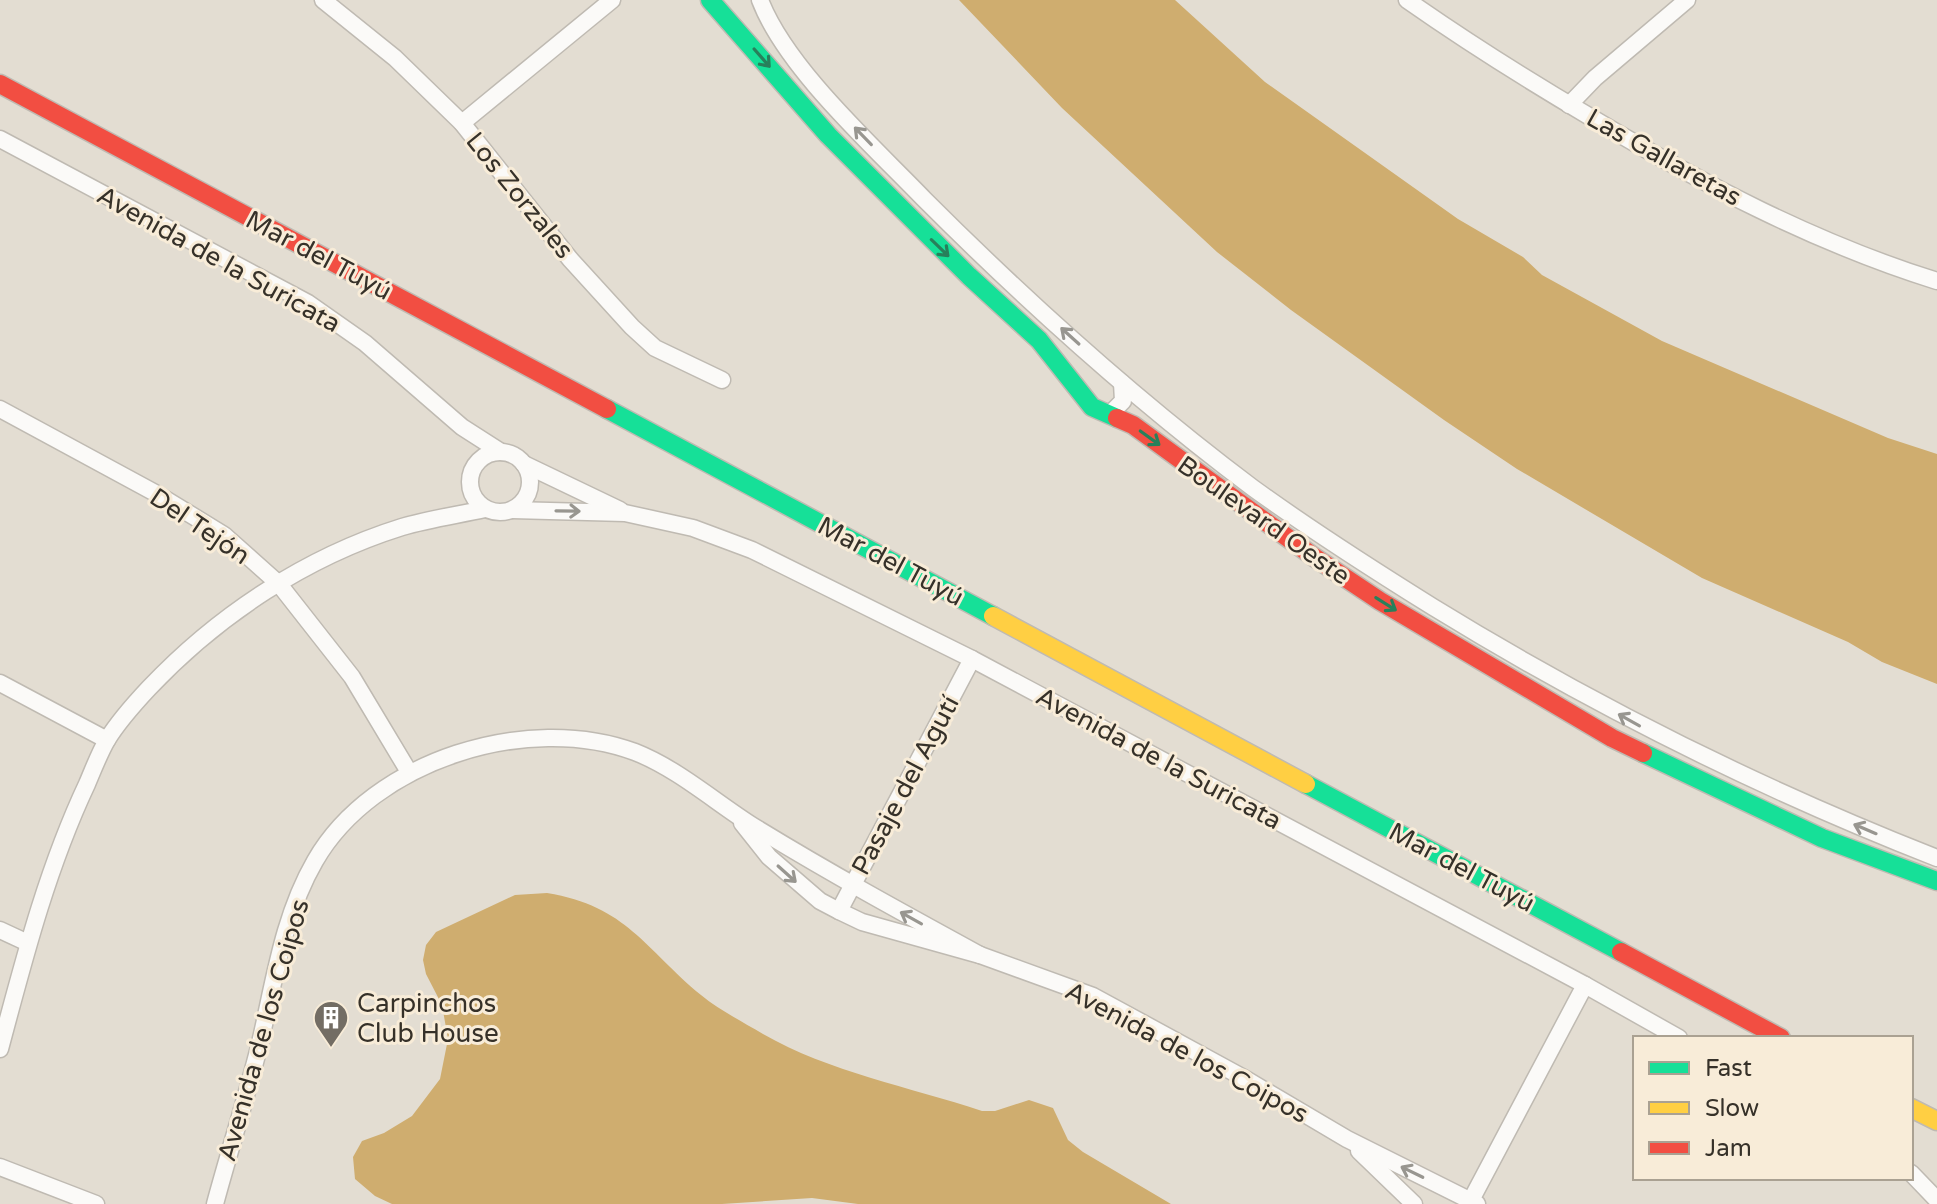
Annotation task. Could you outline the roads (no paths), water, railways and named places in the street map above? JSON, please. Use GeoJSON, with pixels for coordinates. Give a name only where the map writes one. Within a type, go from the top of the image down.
{"type":"FeatureCollection","features":[{"type":"Feature","properties":{"kind":"street","name":"Los Zorzales"},"geometry":{"type":"LineString","coordinates":[[323,0],[395,58],[462,123],[570,259],[632,327],[655,348],[722,380]]}},
{"type":"Feature","properties":{"kind":"street"},"geometry":{"type":"LineString","coordinates":[[462,123],[612,0]]}},
{"type":"Feature","properties":{"kind":"street","name":"Boulevard Oeste"},"geometry":{"type":"LineString","coordinates":[[710,0],[828,135],[969,276],[1039,340],[1092,407],[1133,425],[1380,601],[1612,738],[1834,843],[1937,881]]}},
{"type":"Feature","properties":{"kind":"street","name":"Boulevard Oeste"},"geometry":{"type":"LineString","coordinates":[[760,0],[786,48],[839,110],[983,258],[1122,383],[1254,488],[1368,567],[1509,652],[1643,727],[1765,786],[1937,858]]}},
{"type":"Feature","properties":{"kind":"street","name":"Las Gallaretas"},"geometry":{"type":"LineString","coordinates":[[1407,0],[1455,34],[1569,105],[1725,193],[1836,244],[1937,281]]}},
{"type":"Feature","properties":{"kind":"street"},"geometry":{"type":"LineString","coordinates":[[1569,105],[1595,78],[1687,0]]}},
{"type":"Feature","properties":{"kind":"street","name":"Mar del Tuyú"},"geometry":{"type":"LineString","coordinates":[[0,84],[1777,1036]]}},
{"type":"Feature","properties":{"kind":"street","name":"Avenida de la Suricata"},"geometry":{"type":"LineString","coordinates":[[0,139],[308,303],[365,343],[462,427],[501,452],[625,513]]}},
{"type":"Feature","properties":{"kind":"street"},"geometry":{"type":"LineString","coordinates":[[873,180],[890,164]]}},
{"type":"Feature","properties":{"kind":"street"},"geometry":{"type":"LineString","coordinates":[[1072,383],[1076,369],[1083,363],[1099,363]]}},
{"type":"Feature","properties":{"kind":"street"},"geometry":{"type":"LineString","coordinates":[[1110,414],[1123,401],[1122,383]]}},
{"type":"Feature","properties":{"kind":"street","name":"Del Tejón"},"geometry":{"type":"LineString","coordinates":[[0,409],[157,494],[224,535],[279,584],[352,677],[409,772]]}},
{"type":"Feature","properties":{"kind":"street","name":"Avenida de la Suricata"},"geometry":{"type":"LineString","coordinates":[[462,427],[473,445],[477,462]]}},
{"type":"Feature","properties":{"kind":"street"},"geometry":{"type":"LineString","coordinates":[[485,509],[473,496],[470,478],[477,462],[484,456],[501,452]]}},
{"type":"Feature","properties":{"kind":"street"},"geometry":{"type":"LineString","coordinates":[[512,510],[529,490],[530,481],[524,464]]}},
{"type":"Feature","properties":{"kind":"street"},"geometry":{"type":"LineString","coordinates":[[449,516],[470,488]]}},
{"type":"Feature","properties":{"kind":"street"},"geometry":{"type":"LineString","coordinates":[[1242,505],[1254,488]]}},
{"type":"Feature","properties":{"kind":"street","name":"Avenida de la Suricata"},"geometry":{"type":"LineString","coordinates":[[0,1049],[28,943],[64,832],[107,740],[135,704],[191,648],[232,614],[279,584],[367,540],[405,526],[485,509],[503,512],[625,513],[693,528],[752,550],[972,659],[1675,1036]]}},
{"type":"Feature","properties":{"kind":"street"},"geometry":{"type":"LineString","coordinates":[[1496,672],[1509,652]]}},
{"type":"Feature","properties":{"kind":"street","name":"Pasaje del Agutí"},"geometry":{"type":"LineString","coordinates":[[839,911],[972,659]]}},
{"type":"Feature","properties":{"kind":"street"},"geometry":{"type":"LineString","coordinates":[[0,683],[107,740]]}},
{"type":"Feature","properties":{"kind":"street","name":"Avenida de los Coipos"},"geometry":{"type":"LineString","coordinates":[[215,1204],[259,1049],[286,928],[315,860],[347,819],[409,772],[463,751],[503,742],[544,738],[577,740],[635,752],[669,769],[736,815],[852,886],[980,955]]}},
{"type":"Feature","properties":{"kind":"street"},"geometry":{"type":"LineString","coordinates":[[1756,808],[1765,786]]}},
{"type":"Feature","properties":{"kind":"street","name":"Avenida de los Coipos"},"geometry":{"type":"LineString","coordinates":[[736,815],[769,857],[820,901],[862,922],[980,955],[1093,996],[1242,1077],[1347,1139],[1472,1203]]}},
{"type":"Feature","properties":{"kind":"street"},"geometry":{"type":"LineString","coordinates":[[0,930],[28,943]]}},
{"type":"Feature","properties":{"kind":"street"},"geometry":{"type":"LineString","coordinates":[[1472,1203],[1585,985]]}},
{"type":"Feature","properties":{"kind":"street"},"geometry":{"type":"LineString","coordinates":[[1913,1109],[1937,1121]]}},
{"type":"Feature","properties":{"kind":"street","name":"Avenida de los Coipos"},"geometry":{"type":"LineString","coordinates":[[1347,1139],[1414,1204]]}},
{"type":"Feature","properties":{"kind":"street"},"geometry":{"type":"LineString","coordinates":[[0,1167],[96,1204]]}},
{"type":"Feature","properties":{"kind":"street"},"geometry":{"type":"LineString","coordinates":[[1913,1175],[1937,1200]]}},
{"type":"Feature","properties":{"kind":"place","name":"Carpinchos Club House"},"geometry":{"type":"Point","coordinates":[331,1049]}}]}
